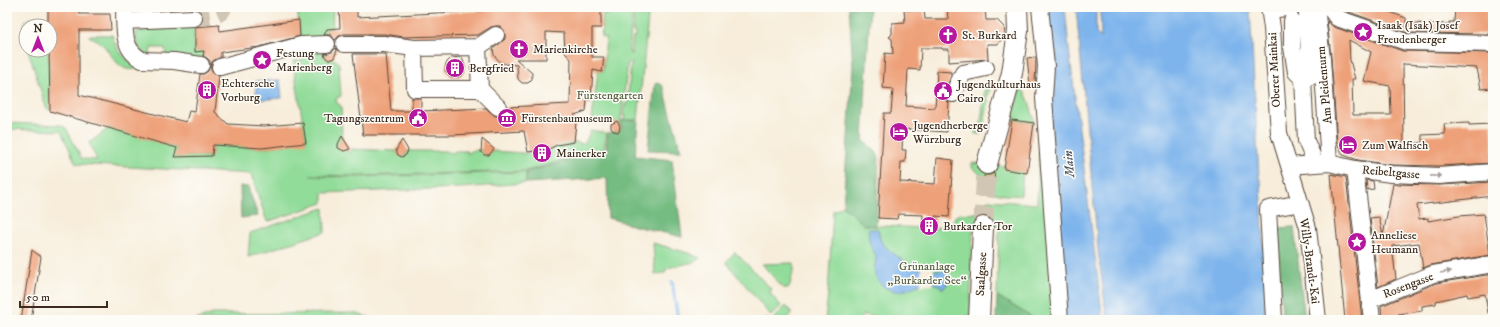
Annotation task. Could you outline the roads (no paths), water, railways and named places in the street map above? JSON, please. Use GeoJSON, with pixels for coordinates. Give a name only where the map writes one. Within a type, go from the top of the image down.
{"type":"FeatureCollection","features":[{"type":"Feature","properties":{"kind":"main road"},"geometry":{"type":"LineString","coordinates":[[987,164],[1012,73],[1018,31],[1017,7]]}},
{"type":"Feature","properties":{"kind":"main road","name":"Saalgasse"},"geometry":{"type":"LineString","coordinates":[[978,320],[983,227]]}},
{"type":"Feature","properties":{"kind":"street"},"geometry":{"type":"LineString","coordinates":[[1040,7],[1046,66],[1044,98],[1060,320]]}},
{"type":"Feature","properties":{"kind":"street"},"geometry":{"type":"LineString","coordinates":[[1329,7],[1337,18],[1406,42],[1493,44]]}},
{"type":"Feature","properties":{"kind":"street"},"geometry":{"type":"LineString","coordinates":[[1269,9],[1302,12]]}},
{"type":"Feature","properties":{"kind":"street","name":"Oberer Mainkai"},"geometry":{"type":"LineString","coordinates":[[1269,9],[1272,28],[1279,133]]}},
{"type":"Feature","properties":{"kind":"street"},"geometry":{"type":"LineString","coordinates":[[1302,12],[1292,46],[1296,72],[1303,79],[1306,141],[1312,154],[1312,160]]}},
{"type":"Feature","properties":{"kind":"street"},"geometry":{"type":"LineString","coordinates":[[1302,12],[1310,77],[1303,79]]}},
{"type":"Feature","properties":{"kind":"street","name":"Am Pleidenturm"},"geometry":{"type":"LineString","coordinates":[[1302,12],[1322,58],[1330,163]]}},
{"type":"Feature","properties":{"kind":"street"},"geometry":{"type":"LineString","coordinates":[[194,18],[124,14],[124,38],[132,54],[142,60],[174,61],[201,65]]}},
{"type":"Feature","properties":{"kind":"street"},"geometry":{"type":"LineString","coordinates":[[344,44],[384,44],[414,48],[478,47],[496,35]]}},
{"type":"Feature","properties":{"kind":"street"},"geometry":{"type":"LineString","coordinates":[[220,67],[301,45],[326,44]]}},
{"type":"Feature","properties":{"kind":"street"},"geometry":{"type":"LineString","coordinates":[[478,47],[480,89],[498,108]]}},
{"type":"Feature","properties":{"kind":"street"},"geometry":{"type":"LineString","coordinates":[[414,48],[415,89],[480,89]]}},
{"type":"Feature","properties":{"kind":"street"},"geometry":{"type":"LineString","coordinates":[[953,94],[963,73],[986,68]]}},
{"type":"Feature","properties":{"kind":"street","name":"Willy-Brandt-Kai"},"geometry":{"type":"LineString","coordinates":[[1279,133],[1308,228],[1318,320]]}},
{"type":"Feature","properties":{"kind":"street","name":"Reibeltgasse"},"geometry":{"type":"LineString","coordinates":[[1289,166],[1330,163],[1355,169],[1391,174],[1439,176],[1493,172]]}},
{"type":"Feature","properties":{"kind":"street"},"geometry":{"type":"LineString","coordinates":[[1355,169],[1372,320]]}},
{"type":"Feature","properties":{"kind":"street","name":"Willy-Brandt-Kai"},"geometry":{"type":"LineString","coordinates":[[1274,320],[1268,208],[1300,202]]}},
{"type":"Feature","properties":{"kind":"street","name":"Rosengasse"},"geometry":{"type":"LineString","coordinates":[[1370,300],[1433,274],[1493,264]]}},
{"type":"Feature","properties":{"kind":"water","name":"Main"},"geometry":{"type":"Polygon","coordinates":[[[1044,7],[1065,7],[1103,320],[1063,320],[1044,7]]]}},
{"type":"Feature","properties":{"kind":"water"},"geometry":{"type":"Polygon","coordinates":[[[1076,7],[1096,7],[1096,33],[1101,38],[1100,7],[1250,7],[1259,178],[1261,181],[1267,320],[1107,320],[1098,250],[1076,7]]]}},
{"type":"Feature","properties":{"kind":"water"},"geometry":{"type":"Polygon","coordinates":[[[280,80],[282,98],[257,100],[255,81],[280,80]]]}},
{"type":"Feature","properties":{"kind":"water"},"geometry":{"type":"Polygon","coordinates":[[[868,229],[878,229],[880,239],[885,246],[909,264],[909,266],[921,269],[945,271],[950,275],[948,283],[943,289],[937,284],[926,283],[902,291],[890,290],[880,284],[875,275],[876,256],[869,242],[868,229]]]}},
{"type":"Feature","properties":{"kind":"waterway"},"geometry":{"type":"LineString","coordinates":[[672,282],[678,320]]}},
{"type":"Feature","properties":{"kind":"tunnel"},"geometry":{"type":"LineString","coordinates":[[194,18],[220,14],[224,7]]}},
{"type":"Feature","properties":{"kind":"tunnel"},"geometry":{"type":"LineString","coordinates":[[983,227],[987,164]]}},
{"type":"Feature","properties":{"kind":"place","name":"Isaak (Isak) Josef Freudenberger"},"geometry":{"type":"Point","coordinates":[1363,32]}},
{"type":"Feature","properties":{"kind":"place","name":"St. Burkard"},"geometry":{"type":"Point","coordinates":[948,35]}},
{"type":"Feature","properties":{"kind":"place","name":"Marienkirche"},"geometry":{"type":"Point","coordinates":[519,49]}},
{"type":"Feature","properties":{"kind":"place","name":"Festung Marienberg"},"geometry":{"type":"Point","coordinates":[262,60]}},
{"type":"Feature","properties":{"kind":"place","name":"Bergfried"},"geometry":{"type":"Point","coordinates":[455,68]}},
{"type":"Feature","properties":{"kind":"place","name":"Echtersche Vorburg"},"geometry":{"type":"Point","coordinates":[207,90]}},
{"type":"Feature","properties":{"kind":"place","name":"Jugendkulturhaus Cairo"},"geometry":{"type":"Point","coordinates":[943,91]}},
{"type":"Feature","properties":{"kind":"place","name":"Tagungszentrum"},"geometry":{"type":"Point","coordinates":[418,118]}},
{"type":"Feature","properties":{"kind":"place","name":"Fürstenbaumuseum"},"geometry":{"type":"Point","coordinates":[507,118]}},
{"type":"Feature","properties":{"kind":"place","name":"Jugendherberge Würzburg"},"geometry":{"type":"Point","coordinates":[899,132]}},
{"type":"Feature","properties":{"kind":"place","name":"Zum Walfisch"},"geometry":{"type":"Point","coordinates":[1348,145]}},
{"type":"Feature","properties":{"kind":"place","name":"Mainerker"},"geometry":{"type":"Point","coordinates":[542,153]}},
{"type":"Feature","properties":{"kind":"place","name":"Burkarder Tor"},"geometry":{"type":"Point","coordinates":[929,226]}},
{"type":"Feature","properties":{"kind":"place","name":"Anneliese Heumann"},"geometry":{"type":"Point","coordinates":[1357,242]}},
{"type":"Feature","properties":{"kind":"park label","name":"Fürstengarten"},"geometry":{"type":"Point","coordinates":[610,95]}},
{"type":"Feature","properties":{"kind":"park label","name":"Grünanlage „Burkarder See“"},"geometry":{"type":"Point","coordinates":[927,273]}}]}
